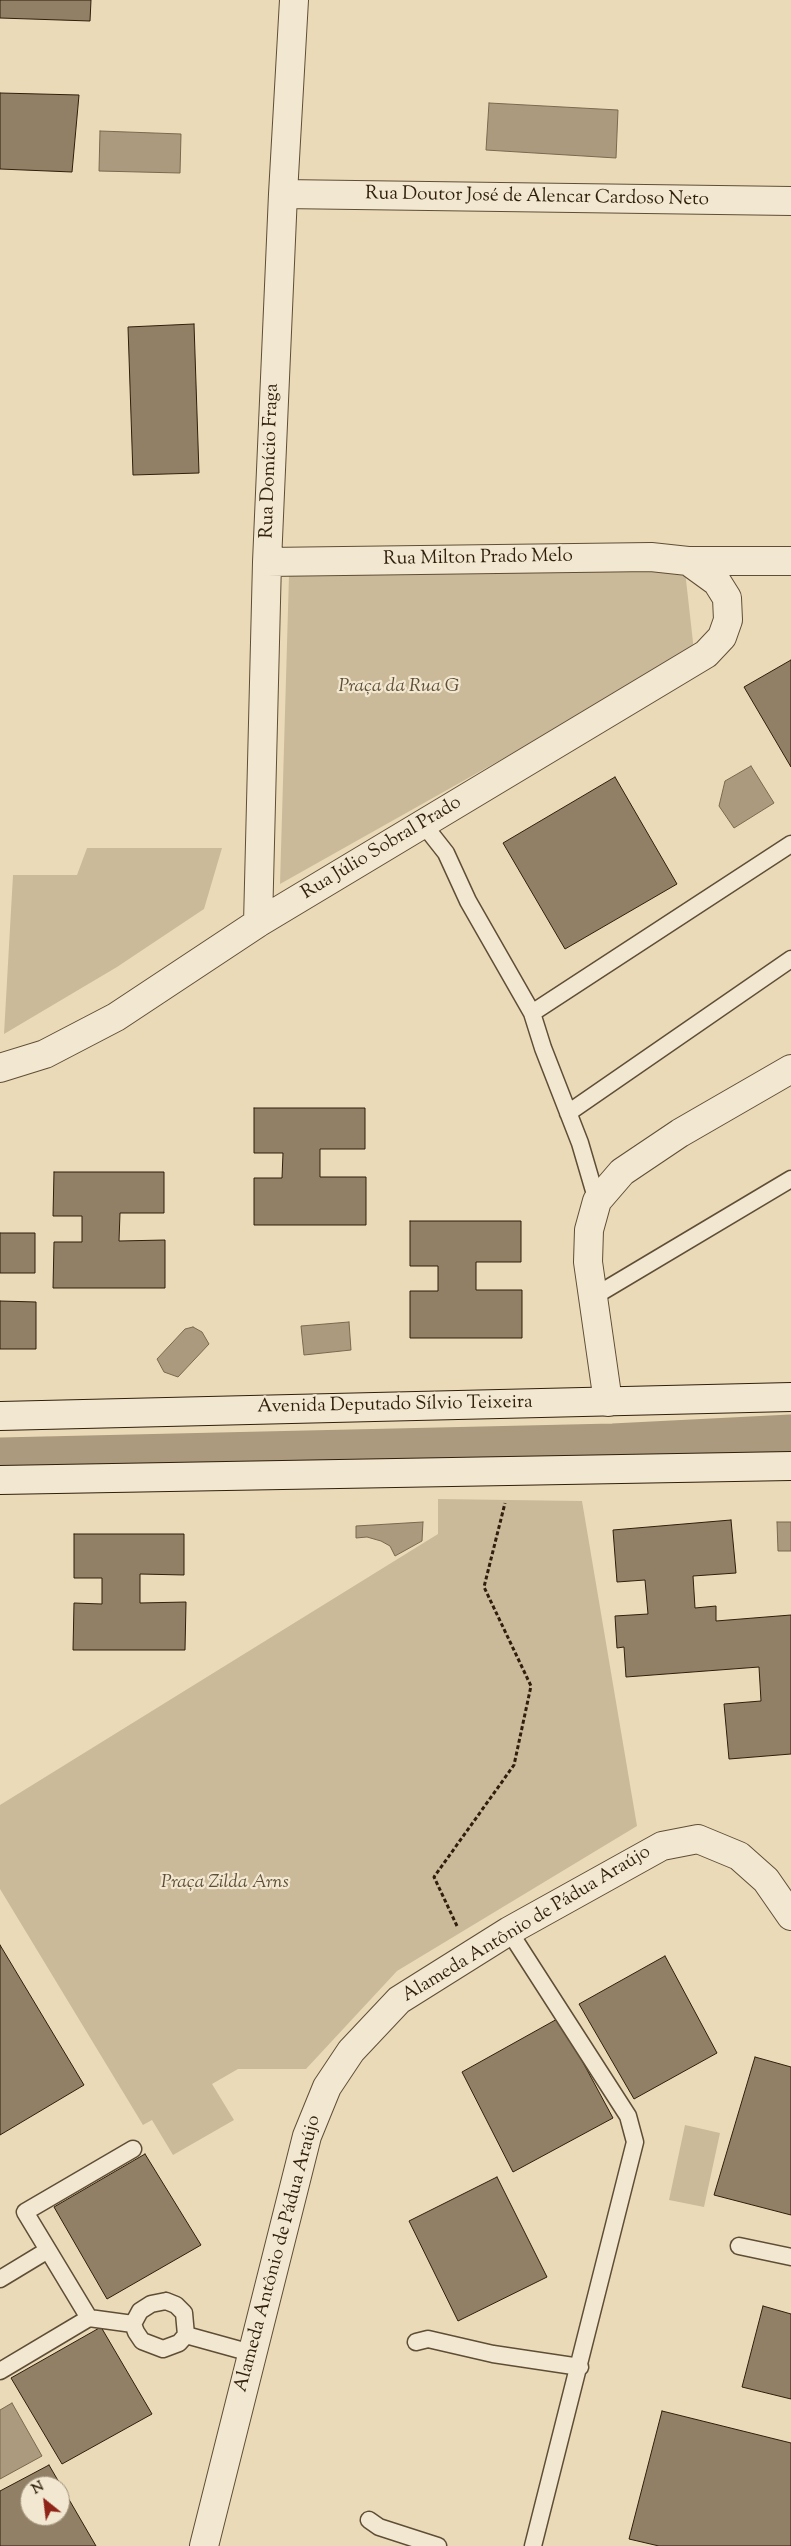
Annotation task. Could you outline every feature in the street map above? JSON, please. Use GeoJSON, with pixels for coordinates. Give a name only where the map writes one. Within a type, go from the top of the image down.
{"type":"FeatureCollection","features":[{"type":"Feature","properties":{"kind":"street","name":"Rua Domício Fraga"},"geometry":{"type":"LineString","coordinates":[[258,923],[267,562],[283,194],[294,0]]}},
{"type":"Feature","properties":{"kind":"street","name":"Rua Doutor José de Alencar Cardoso Neto"},"geometry":{"type":"LineString","coordinates":[[283,194],[791,201]]}},
{"type":"Feature","properties":{"kind":"street","name":"Rua Milton Prado Melo"},"geometry":{"type":"LineString","coordinates":[[267,562],[651,557],[688,561],[791,561]]}},
{"type":"Feature","properties":{"kind":"street","name":"Rua Milton Prado Melo"},"geometry":{"type":"LineString","coordinates":[[688,561],[717,582],[727,598]]}},
{"type":"Feature","properties":{"kind":"street","name":"Rua Júlio Sobral Prado"},"geometry":{"type":"LineString","coordinates":[[0,1068],[45,1054],[116,1017],[258,923],[706,654],[722,637],[728,620],[727,598]]}},
{"type":"Feature","properties":{"kind":"street"},"geometry":{"type":"LineString","coordinates":[[608,1402],[588,1262],[589,1230],[597,1201],[622,1172],[680,1133],[791,1068]]}},
{"type":"Feature","properties":{"kind":"street","name":"Avenida Deputado Sílvio Teixeira"},"geometry":{"type":"LineString","coordinates":[[0,1416],[184,1410],[791,1397]]}},
{"type":"Feature","properties":{"kind":"street"},"geometry":{"type":"LineString","coordinates":[[0,1480],[791,1466]]}},
{"type":"Feature","properties":{"kind":"street","name":"Alameda Antônio de Pádua Araújo"},"geometry":{"type":"LineString","coordinates":[[204,2546],[307,2136],[327,2087],[351,2051],[399,2000],[471,1954],[662,1846],[698,1839],[739,1856],[766,1880],[791,1916]]}},
{"type":"Feature","properties":{"kind":"lane"},"geometry":{"type":"LineString","coordinates":[[424,825],[446,853],[468,901],[532,1013],[543,1048],[580,1143],[597,1201]]}},
{"type":"Feature","properties":{"kind":"lane"},"geometry":{"type":"LineString","coordinates":[[532,1013],[791,844]]}},
{"type":"Feature","properties":{"kind":"lane"},"geometry":{"type":"LineString","coordinates":[[568,1113],[791,959]]}},
{"type":"Feature","properties":{"kind":"lane"},"geometry":{"type":"LineString","coordinates":[[593,1296],[791,1179]]}},
{"type":"Feature","properties":{"kind":"lane"},"geometry":{"type":"LineString","coordinates":[[509,1932],[628,2116],[635,2142],[580,2367],[533,2546]]}},
{"type":"Feature","properties":{"kind":"lane"},"geometry":{"type":"LineString","coordinates":[[89,2318],[25,2212],[133,2149]]}},
{"type":"Feature","properties":{"kind":"lane"},"geometry":{"type":"LineString","coordinates":[[739,2246],[791,2258]]}},
{"type":"Feature","properties":{"kind":"lane"},"geometry":{"type":"LineString","coordinates":[[0,2280],[48,2250]]}},
{"type":"Feature","properties":{"kind":"lane"},"geometry":{"type":"LineString","coordinates":[[166,2301],[176,2305],[184,2313],[186,2335],[179,2343],[163,2349],[142,2341],[136,2332],[134,2324],[140,2311],[145,2307],[166,2301]]}},
{"type":"Feature","properties":{"kind":"lane"},"geometry":{"type":"LineString","coordinates":[[0,2371],[89,2318],[134,2324]]}},
{"type":"Feature","properties":{"kind":"lane"},"geometry":{"type":"LineString","coordinates":[[186,2335],[251,2353]]}},
{"type":"Feature","properties":{"kind":"lane"},"geometry":{"type":"LineString","coordinates":[[416,2342],[428,2339],[493,2354],[580,2367]]}},
{"type":"Feature","properties":{"kind":"lane"},"geometry":{"type":"LineString","coordinates":[[368,2520],[379,2527],[438,2546]]}},
{"type":"Feature","properties":{"kind":"path"},"geometry":{"type":"LineString","coordinates":[[471,1954],[434,1877],[514,1765],[531,1686],[484,1587],[514,1470]]}},
{"type":"Feature","properties":{"kind":"green space","name":"Praça da Rua G"},"geometry":{"type":"Polygon","coordinates":[[[685,571],[694,651],[280,884],[289,575],[685,571]]]}},
{"type":"Feature","properties":{"kind":"green space"},"geometry":{"type":"Polygon","coordinates":[[[87,848],[222,848],[204,909],[117,967],[4,1034],[13,875],[77,875],[87,848]]]}},
{"type":"Feature","properties":{"kind":"green space","name":"Praça Zilda Arns"},"geometry":{"type":"Polygon","coordinates":[[[438,1499],[582,1501],[637,1826],[397,1971],[306,2069],[238,2069],[212,2084],[234,2120],[173,2155],[152,2120],[143,2125],[0,1889],[0,1805],[438,1534],[438,1499]]]}},
{"type":"Feature","properties":{"kind":"green space"},"geometry":{"type":"Polygon","coordinates":[[[685,2125],[720,2133],[704,2207],[669,2200],[685,2125]]]}},
{"type":"Feature","properties":{"kind":"shaded area"},"geometry":{"type":"Polygon","coordinates":[[[489,103],[618,110],[616,158],[486,150],[489,103]]]}},
{"type":"Feature","properties":{"kind":"shaded area"},"geometry":{"type":"Polygon","coordinates":[[[100,131],[181,134],[180,173],[99,171],[100,131]]]}},
{"type":"Feature","properties":{"kind":"shaded area"},"geometry":{"type":"Polygon","coordinates":[[[751,766],[774,803],[734,828],[719,806],[725,781],[751,766]]]}},
{"type":"Feature","properties":{"kind":"shaded area"},"geometry":{"type":"Polygon","coordinates":[[[349,1322],[351,1350],[304,1355],[301,1326],[349,1322]]]}},
{"type":"Feature","properties":{"kind":"shaded area"},"geometry":{"type":"Polygon","coordinates":[[[193,1327],[202,1332],[209,1344],[178,1377],[164,1372],[157,1359],[185,1329],[193,1327]]]}},
{"type":"Feature","properties":{"kind":"shaded area"},"geometry":{"type":"Polygon","coordinates":[[[423,1522],[422,1541],[395,1556],[390,1546],[381,1541],[367,1537],[356,1538],[356,1526],[423,1522]]]}},
{"type":"Feature","properties":{"kind":"shaded area"},"geometry":{"type":"Polygon","coordinates":[[[777,1522],[791,1522],[791,1551],[778,1551],[777,1522]]]}},
{"type":"Feature","properties":{"kind":"shaded area"},"geometry":{"type":"Polygon","coordinates":[[[12,2403],[42,2456],[0,2479],[0,2410],[12,2403]]]}},
{"type":"Feature","properties":{"kind":"building"},"geometry":{"type":"Polygon","coordinates":[[[0,0],[91,0],[90,21],[0,18],[0,0]]]}},
{"type":"Feature","properties":{"kind":"building"},"geometry":{"type":"Polygon","coordinates":[[[0,93],[79,95],[72,172],[0,169],[0,93]]]}},
{"type":"Feature","properties":{"kind":"building"},"geometry":{"type":"Polygon","coordinates":[[[194,324],[199,473],[133,475],[128,327],[194,324]]]}},
{"type":"Feature","properties":{"kind":"building"},"geometry":{"type":"Polygon","coordinates":[[[791,660],[791,767],[744,687],[791,660]]]}},
{"type":"Feature","properties":{"kind":"building"},"geometry":{"type":"Polygon","coordinates":[[[615,777],[677,884],[565,949],[503,843],[615,777]]]}},
{"type":"Feature","properties":{"kind":"building"},"geometry":{"type":"Polygon","coordinates":[[[254,1108],[365,1108],[365,1149],[320,1149],[320,1177],[366,1177],[366,1225],[254,1225],[254,1178],[282,1178],[283,1153],[254,1153],[254,1108]]]}},
{"type":"Feature","properties":{"kind":"building"},"geometry":{"type":"Polygon","coordinates":[[[54,1172],[164,1172],[164,1213],[120,1213],[119,1241],[165,1240],[165,1288],[53,1288],[54,1242],[82,1242],[82,1216],[53,1216],[54,1172]]]}},
{"type":"Feature","properties":{"kind":"building"},"geometry":{"type":"Polygon","coordinates":[[[410,1221],[521,1221],[521,1262],[476,1262],[476,1290],[522,1290],[522,1338],[410,1338],[410,1291],[438,1291],[438,1266],[410,1266],[410,1221]]]}},
{"type":"Feature","properties":{"kind":"building"},"geometry":{"type":"Polygon","coordinates":[[[0,1233],[35,1233],[35,1273],[0,1273],[0,1233]]]}},
{"type":"Feature","properties":{"kind":"building"},"geometry":{"type":"Polygon","coordinates":[[[0,1301],[36,1302],[36,1349],[0,1349],[0,1301]]]}},
{"type":"Feature","properties":{"kind":"building"},"geometry":{"type":"Polygon","coordinates":[[[731,1520],[736,1573],[693,1576],[695,1608],[716,1606],[716,1621],[791,1615],[791,1754],[729,1759],[724,1704],[761,1701],[759,1667],[626,1677],[624,1647],[617,1648],[615,1616],[648,1614],[645,1580],[617,1582],[613,1530],[731,1520]]]}},
{"type":"Feature","properties":{"kind":"building"},"geometry":{"type":"Polygon","coordinates":[[[74,1534],[184,1534],[184,1575],[140,1574],[140,1603],[186,1602],[185,1650],[73,1650],[74,1603],[102,1604],[102,1578],[74,1578],[74,1534]]]}},
{"type":"Feature","properties":{"kind":"building"},"geometry":{"type":"Polygon","coordinates":[[[0,1945],[84,2085],[0,2135],[0,1945]]]}},
{"type":"Feature","properties":{"kind":"building"},"geometry":{"type":"Polygon","coordinates":[[[665,1956],[717,2053],[634,2099],[579,2004],[665,1956]]]}},
{"type":"Feature","properties":{"kind":"building"},"geometry":{"type":"Polygon","coordinates":[[[559,2018],[613,2118],[513,2172],[462,2072],[559,2018]]]}},
{"type":"Feature","properties":{"kind":"building"},"geometry":{"type":"Polygon","coordinates":[[[755,2057],[791,2067],[791,2215],[714,2195],[755,2057]]]}},
{"type":"Feature","properties":{"kind":"building"},"geometry":{"type":"Polygon","coordinates":[[[145,2154],[201,2245],[107,2299],[54,2207],[145,2154]]]}},
{"type":"Feature","properties":{"kind":"building"},"geometry":{"type":"Polygon","coordinates":[[[497,2177],[547,2277],[458,2321],[409,2221],[497,2177]]]}},
{"type":"Feature","properties":{"kind":"building"},"geometry":{"type":"Polygon","coordinates":[[[763,2306],[791,2314],[791,2399],[742,2387],[763,2306]]]}},
{"type":"Feature","properties":{"kind":"building"},"geometry":{"type":"Polygon","coordinates":[[[101,2327],[152,2414],[62,2464],[11,2378],[101,2327]]]}},
{"type":"Feature","properties":{"kind":"building"},"geometry":{"type":"Polygon","coordinates":[[[662,2411],[791,2443],[791,2546],[659,2546],[629,2539],[662,2411]]]}},
{"type":"Feature","properties":{"kind":"building"},"geometry":{"type":"Polygon","coordinates":[[[49,2465],[55,2476],[28,2476],[49,2465]]]}},
{"type":"Feature","properties":{"kind":"building"},"geometry":{"type":"Polygon","coordinates":[[[20,2480],[20,2526],[70,2526],[70,2501],[96,2546],[0,2546],[0,2491],[20,2480]]]}},
{"type":"Feature","properties":{"kind":"waterway"},"geometry":{"type":"LineString","coordinates":[[0,1457],[613,1443],[791,1434]]}}]}
